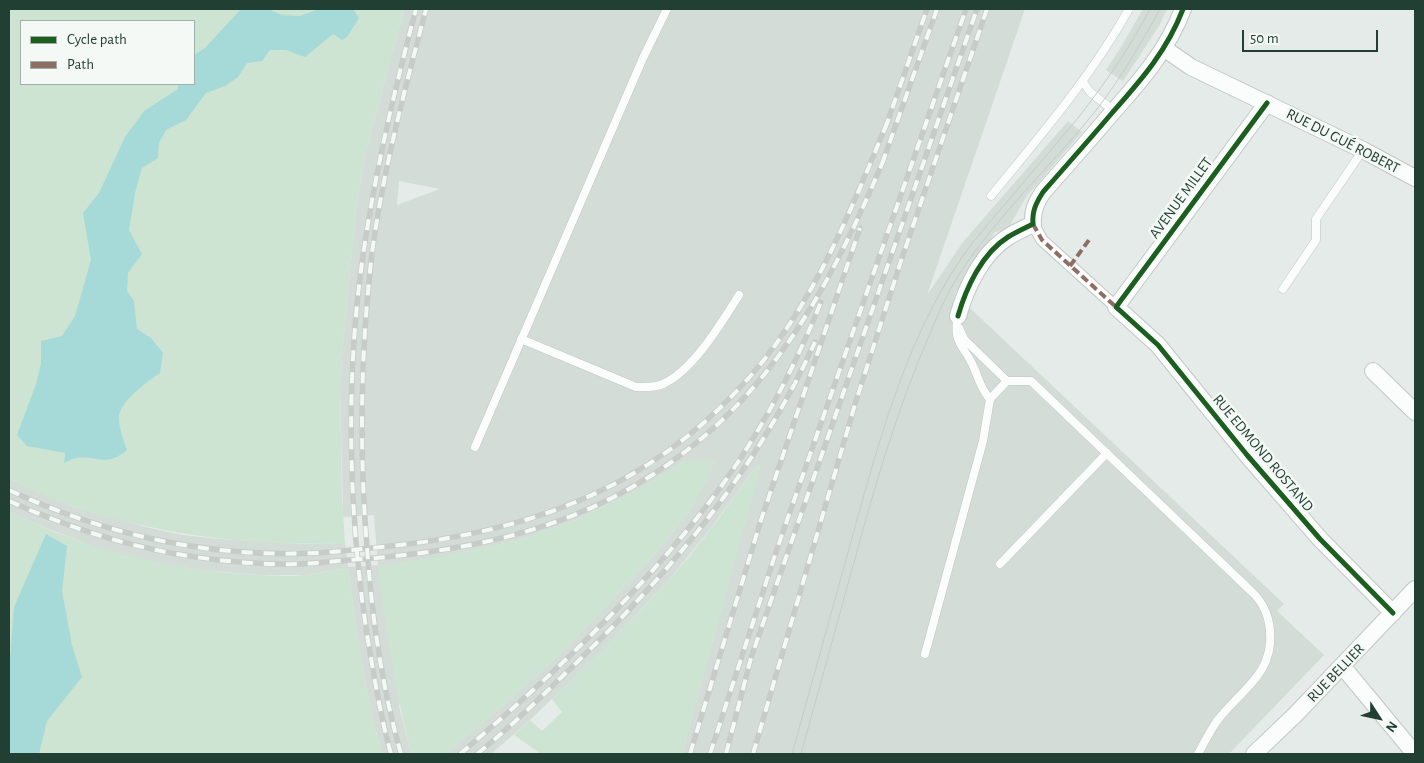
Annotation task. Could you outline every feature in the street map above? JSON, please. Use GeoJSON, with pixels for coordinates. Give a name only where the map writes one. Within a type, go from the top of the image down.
{"type":"FeatureCollection","features":[{"type":"Feature","properties":{"kind":"street"},"geometry":{"type":"LineString","coordinates":[[958,316],[969,288],[990,252],[1008,237],[1033,224],[1032,214],[1034,205],[1043,192],[1141,81],[1165,49],[1183,9]]}},
{"type":"Feature","properties":{"kind":"street","name":"RUE DU GUÉ ROBERT"},"geometry":{"type":"LineString","coordinates":[[1165,49],[1191,67],[1363,150],[1415,178]]}},
{"type":"Feature","properties":{"kind":"street","name":"AVENUE MILLET"},"geometry":{"type":"LineString","coordinates":[[1116,307],[1267,103]]}},
{"type":"Feature","properties":{"kind":"street","name":"RUE EDMOND ROSTAND"},"geometry":{"type":"LineString","coordinates":[[1033,224],[1042,240],[1158,345],[1247,455],[1320,539],[1392,613]]}},
{"type":"Feature","properties":{"kind":"street"},"geometry":{"type":"LineString","coordinates":[[1373,370],[1415,412]]}},
{"type":"Feature","properties":{"kind":"street","name":"RUE BELLIER"},"geometry":{"type":"LineString","coordinates":[[1254,754],[1296,714],[1415,588]]}},
{"type":"Feature","properties":{"kind":"street"},"geometry":{"type":"LineString","coordinates":[[1341,667],[1415,754]]}},
{"type":"Feature","properties":{"kind":"lane"},"geometry":{"type":"LineString","coordinates":[[475,447],[643,58],[667,9]]}},
{"type":"Feature","properties":{"kind":"lane"},"geometry":{"type":"LineString","coordinates":[[992,196],[1083,82],[1111,41],[1129,9]]}},
{"type":"Feature","properties":{"kind":"lane"},"geometry":{"type":"LineString","coordinates":[[1083,82],[1090,92],[1114,111]]}},
{"type":"Feature","properties":{"kind":"lane"},"geometry":{"type":"LineString","coordinates":[[1283,289],[1316,240],[1316,219],[1363,150]]}},
{"type":"Feature","properties":{"kind":"lane"},"geometry":{"type":"LineString","coordinates":[[521,339],[636,387],[653,387],[665,383],[680,372],[696,356],[713,335],[739,295]]}},
{"type":"Feature","properties":{"kind":"lane"},"geometry":{"type":"LineString","coordinates":[[958,316],[959,329],[964,339],[1007,381],[1031,381],[1258,599],[1268,619],[1270,646],[1263,670],[1218,720],[1198,754]]}},
{"type":"Feature","properties":{"kind":"lane"},"geometry":{"type":"LineString","coordinates":[[958,316],[956,330],[958,342],[972,363],[983,391],[990,399]]}},
{"type":"Feature","properties":{"kind":"lane"},"geometry":{"type":"LineString","coordinates":[[925,654],[983,440],[990,399],[1007,381]]}},
{"type":"Feature","properties":{"kind":"lane"},"geometry":{"type":"LineString","coordinates":[[1000,564],[1107,453]]}},
{"type":"Feature","properties":{"kind":"shaded area"},"geometry":{"type":"Polygon","coordinates":[[[404,9],[1025,9],[927,295],[963,242],[1068,121],[1082,132],[1026,197],[1007,230],[995,232],[955,294],[1284,604],[1277,611],[1324,655],[1229,754],[682,754],[760,466],[755,468],[710,529],[668,581],[604,649],[530,720],[491,754],[445,754],[512,698],[564,650],[649,561],[689,512],[714,462],[684,461],[636,491],[576,520],[518,540],[456,554],[399,706],[411,754],[382,754],[373,720],[360,653],[348,568],[306,575],[260,575],[201,570],[149,562],[98,548],[9,512],[9,479],[74,507],[146,527],[183,535],[220,539],[302,544],[345,543],[348,567],[378,565],[374,515],[343,517],[340,384],[357,201],[366,152],[404,9]],[[399,181],[397,205],[440,189],[399,181]]]}},
{"type":"Feature","properties":{"kind":"shaded area"},"geometry":{"type":"Polygon","coordinates":[[[1143,9],[1167,9],[1159,26],[1123,81],[1106,70],[1143,9]]]}},
{"type":"Feature","properties":{"kind":"green space"},"geometry":{"type":"Polygon","coordinates":[[[9,9],[404,9],[366,152],[357,201],[340,384],[342,497],[345,543],[311,544],[242,541],[175,532],[108,517],[50,497],[9,479],[9,9]]]}},
{"type":"Feature","properties":{"kind":"green space"},"geometry":{"type":"Polygon","coordinates":[[[684,461],[714,461],[708,479],[689,512],[649,561],[564,650],[512,698],[445,754],[411,754],[392,660],[378,566],[455,554],[518,540],[576,520],[636,491],[684,461]]]}},
{"type":"Feature","properties":{"kind":"green space"},"geometry":{"type":"Polygon","coordinates":[[[761,466],[682,754],[541,754],[514,735],[530,720],[542,731],[562,712],[552,699],[611,642],[679,569],[702,541],[755,468],[761,466]]]}},
{"type":"Feature","properties":{"kind":"green space"},"geometry":{"type":"Polygon","coordinates":[[[9,512],[63,535],[117,553],[144,560],[201,570],[279,576],[307,575],[348,568],[366,685],[382,754],[9,754],[9,512]]]}},
{"type":"Feature","properties":{"kind":"water"},"geometry":{"type":"Polygon","coordinates":[[[241,9],[268,9],[282,15],[300,16],[319,9],[353,9],[359,18],[347,37],[342,40],[333,34],[305,57],[286,50],[270,50],[262,61],[247,63],[238,77],[225,86],[206,93],[186,120],[166,130],[159,143],[158,158],[142,168],[135,193],[129,230],[142,254],[128,273],[127,291],[134,301],[137,329],[151,338],[163,353],[160,373],[128,399],[120,413],[120,427],[127,450],[107,460],[76,458],[64,463],[65,453],[27,446],[17,435],[36,384],[41,364],[41,341],[62,336],[75,316],[91,260],[83,213],[99,193],[125,137],[144,111],[178,89],[178,85],[195,85],[195,54],[205,48],[241,9]]]}},
{"type":"Feature","properties":{"kind":"water"},"geometry":{"type":"Polygon","coordinates":[[[46,534],[67,546],[62,591],[72,645],[82,677],[47,721],[39,754],[9,754],[9,670],[14,607],[46,534]]]}},
{"type":"Feature","properties":{"kind":"tram line"},"geometry":{"type":"LineString","coordinates":[[792,754],[876,453],[901,379],[932,307],[951,274],[973,242],[1098,92],[1126,51],[1150,9]]}},
{"type":"Feature","properties":{"kind":"tram line"},"geometry":{"type":"LineString","coordinates":[[801,754],[884,459],[914,372],[946,298],[955,281],[984,240],[1084,125],[1105,98],[1134,54],[1160,9]]}},
{"type":"Feature","properties":{"kind":"railway"},"geometry":{"type":"LineString","coordinates":[[391,754],[375,680],[361,588],[353,491],[352,393],[358,296],[374,188],[416,9]]}},
{"type":"Feature","properties":{"kind":"railway"},"geometry":{"type":"LineString","coordinates":[[401,754],[384,682],[370,584],[363,483],[363,368],[372,253],[382,191],[395,130],[426,9]]}},
{"type":"Feature","properties":{"kind":"railway"},"geometry":{"type":"LineString","coordinates":[[885,129],[927,9]]}},
{"type":"Feature","properties":{"kind":"railway"},"geometry":{"type":"LineString","coordinates":[[882,164],[937,9]]}},
{"type":"Feature","properties":{"kind":"railway"},"geometry":{"type":"LineString","coordinates":[[710,754],[777,549],[966,9]]}},
{"type":"Feature","properties":{"kind":"railway"},"geometry":{"type":"LineString","coordinates":[[726,754],[751,658],[977,9]]}},
{"type":"Feature","properties":{"kind":"railway"},"geometry":{"type":"LineString","coordinates":[[753,754],[856,401],[900,264],[987,9]]}},
{"type":"Feature","properties":{"kind":"railway"},"geometry":{"type":"LineString","coordinates":[[9,490],[45,506],[120,531],[198,547],[276,554],[330,552],[425,542],[478,532],[528,519],[576,502],[622,480],[665,453],[707,420],[746,381],[769,353],[791,323],[810,291],[844,225],[887,123]]}},
{"type":"Feature","properties":{"kind":"railway"},"geometry":{"type":"LineString","coordinates":[[9,501],[70,526],[133,545],[207,559],[269,564],[308,564],[414,554],[462,547],[508,537],[596,506],[637,484],[678,457],[717,425],[745,397],[771,366],[794,334],[834,267],[884,159]]}},
{"type":"Feature","properties":{"kind":"railway"},"geometry":{"type":"LineString","coordinates":[[690,754],[761,520],[860,228]]}},
{"type":"Feature","properties":{"kind":"railway"},"geometry":{"type":"LineString","coordinates":[[460,754],[527,696],[622,604],[652,572],[708,504],[741,457],[771,407],[798,355],[821,302]]}},
{"type":"Feature","properties":{"kind":"railway"},"geometry":{"type":"LineString","coordinates":[[477,754],[526,712],[609,631],[678,556],[739,476],[767,433],[792,389],[815,342]]}},
{"type":"Feature","properties":{"kind":"marked path"},"geometry":{"type":"LineString","coordinates":[[1033,224],[1042,240],[1116,307]]}},
{"type":"Feature","properties":{"kind":"marked path"},"geometry":{"type":"LineString","coordinates":[[1070,266],[1089,240]]}},
{"type":"Feature","properties":{"kind":"cycle path"},"geometry":{"type":"LineString","coordinates":[[958,316],[970,283],[990,252],[1011,235],[1033,224],[1035,207],[1043,192],[1143,77],[1161,52],[1183,9]]}},
{"type":"Feature","properties":{"kind":"cycle path"},"geometry":{"type":"LineString","coordinates":[[1267,103],[1116,307],[1158,345],[1247,455],[1320,539],[1393,613]]}}]}
